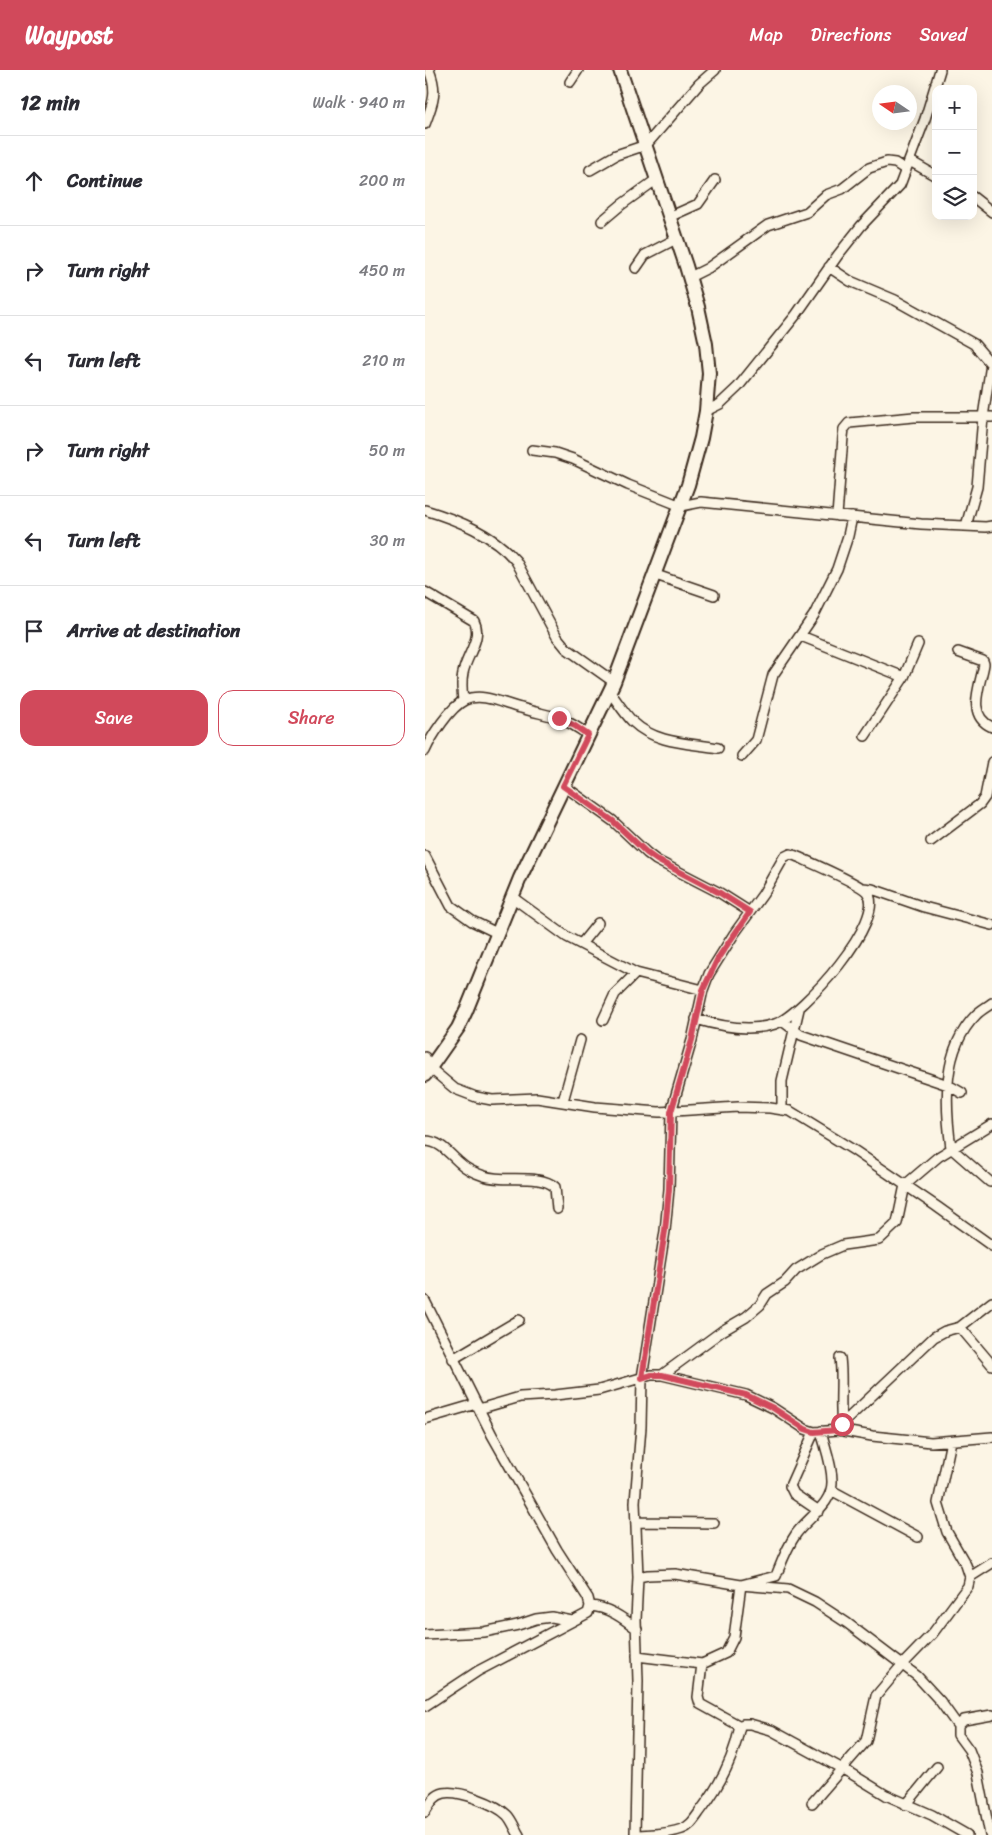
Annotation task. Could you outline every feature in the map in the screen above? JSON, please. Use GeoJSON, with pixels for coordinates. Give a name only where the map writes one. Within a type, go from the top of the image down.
{"type":"FeatureCollection","features":[{"type":"Feature","properties":{"kind":"main road"},"geometry":{"type":"LineString","coordinates":[[427,1067],[457,1028],[466,1011],[478,986],[512,897],[612,686],[681,506],[701,438],[709,386],[707,353],[698,307],[690,277],[620,70]]}},
{"type":"Feature","properties":{"kind":"street"},"geometry":{"type":"LineString","coordinates":[[425,124],[434,100],[435,90],[429,70]]}},
{"type":"Feature","properties":{"kind":"street"},"geometry":{"type":"LineString","coordinates":[[570,82],[578,70]]}},
{"type":"Feature","properties":{"kind":"street"},"geometry":{"type":"LineString","coordinates":[[590,170],[616,154],[646,145],[699,84],[715,70]]}},
{"type":"Feature","properties":{"kind":"street"},"geometry":{"type":"LineString","coordinates":[[706,411],[720,404],[738,388],[861,226],[900,185],[940,70]]}},
{"type":"Feature","properties":{"kind":"street"},"geometry":{"type":"LineString","coordinates":[[690,277],[708,268],[768,225],[807,212],[826,195],[842,189],[869,168],[887,162],[908,166],[933,175]]}},
{"type":"Feature","properties":{"kind":"street"},"geometry":{"type":"LineString","coordinates":[[602,221],[657,179]]}},
{"type":"Feature","properties":{"kind":"street"},"geometry":{"type":"LineString","coordinates":[[669,217],[698,204],[715,180]]}},
{"type":"Feature","properties":{"kind":"street"},"geometry":{"type":"LineString","coordinates":[[977,200],[992,212]]}},
{"type":"Feature","properties":{"kind":"street"},"geometry":{"type":"LineString","coordinates":[[636,268],[645,255],[676,238]]}},
{"type":"Feature","properties":{"kind":"street"},"geometry":{"type":"LineString","coordinates":[[829,267],[850,281],[895,300],[974,344],[991,364],[987,417],[977,487],[966,526]]}},
{"type":"Feature","properties":{"kind":"street"},"geometry":{"type":"LineString","coordinates":[[837,516],[844,429],[849,423],[914,418],[987,417]]}},
{"type":"Feature","properties":{"kind":"street"},"geometry":{"type":"LineString","coordinates":[[532,450],[555,453],[573,459],[628,485],[681,506],[701,502],[921,524],[992,526]]}},
{"type":"Feature","properties":{"kind":"street"},"geometry":{"type":"LineString","coordinates":[[688,485],[691,495],[701,502]]}},
{"type":"Feature","properties":{"kind":"street"},"geometry":{"type":"LineString","coordinates":[[425,510],[469,526],[507,552],[516,561],[557,637],[566,648],[612,686],[633,722],[643,730],[666,740],[718,748]]}},
{"type":"Feature","properties":{"kind":"street"},"geometry":{"type":"LineString","coordinates":[[742,756],[756,740],[773,675],[814,615],[837,569],[843,554],[852,517]]}},
{"type":"Feature","properties":{"kind":"street"},"geometry":{"type":"LineString","coordinates":[[656,575],[714,595]]}},
{"type":"Feature","properties":{"kind":"street"},"geometry":{"type":"LineString","coordinates":[[425,592],[474,621],[477,627],[477,635],[463,671],[463,701]]}},
{"type":"Feature","properties":{"kind":"street"},"geometry":{"type":"LineString","coordinates":[[801,636],[904,677]]}},
{"type":"Feature","properties":{"kind":"street"},"geometry":{"type":"LineString","coordinates":[[865,736],[904,677],[918,644]]}},
{"type":"Feature","properties":{"kind":"street"},"geometry":{"type":"LineString","coordinates":[[958,652],[983,661],[976,704],[978,713],[992,727]]}},
{"type":"Feature","properties":{"kind":"street"},"geometry":{"type":"LineString","coordinates":[[425,751],[445,720],[463,701],[473,698],[491,699],[559,718],[588,735]]}},
{"type":"Feature","properties":{"kind":"street"},"geometry":{"type":"LineString","coordinates":[[931,841],[981,804],[985,797],[992,762]]}},
{"type":"Feature","properties":{"kind":"street"},"geometry":{"type":"LineString","coordinates":[[563,786],[613,821],[652,856],[720,893],[750,912]]}},
{"type":"Feature","properties":{"kind":"street"},"geometry":{"type":"LineString","coordinates":[[635,1835],[639,1681],[635,1502],[641,1427],[642,1378],[665,1231],[669,1189],[671,1112],[692,1040],[703,990],[718,958],[763,894],[784,857],[790,854],[863,888],[872,889],[924,907],[992,925]]}},
{"type":"Feature","properties":{"kind":"street"},"geometry":{"type":"LineString","coordinates":[[425,856],[451,906],[472,921],[497,933]]}},
{"type":"Feature","properties":{"kind":"street"},"geometry":{"type":"LineString","coordinates":[[697,1019],[733,1028],[774,1024],[782,1021],[799,1009],[827,981],[867,921],[871,900],[863,888]]}},
{"type":"Feature","properties":{"kind":"street"},"geometry":{"type":"LineString","coordinates":[[512,897],[567,937],[636,972],[703,990]]}},
{"type":"Feature","properties":{"kind":"street"},"geometry":{"type":"LineString","coordinates":[[581,944],[597,923]]}},
{"type":"Feature","properties":{"kind":"street"},"geometry":{"type":"LineString","coordinates":[[603,1020],[615,994],[636,972]]}},
{"type":"Feature","properties":{"kind":"street"},"geometry":{"type":"LineString","coordinates":[[990,1182],[951,1148],[947,1085],[955,1048],[963,1032],[976,1014],[992,1004]]}},
{"type":"Feature","properties":{"kind":"street"},"geometry":{"type":"LineString","coordinates":[[782,1110],[783,1082],[799,1009]]}},
{"type":"Feature","properties":{"kind":"street"},"geometry":{"type":"LineString","coordinates":[[782,1021],[801,1035],[947,1085],[962,1093]]}},
{"type":"Feature","properties":{"kind":"street"},"geometry":{"type":"LineString","coordinates":[[563,1101],[580,1040]]}},
{"type":"Feature","properties":{"kind":"street"},"geometry":{"type":"LineString","coordinates":[[427,1067],[455,1089],[476,1097],[492,1100],[537,1098],[595,1107],[671,1112],[738,1106],[790,1111],[816,1125],[992,1246]]}},
{"type":"Feature","properties":{"kind":"street"},"geometry":{"type":"LineString","coordinates":[[662,1375],[722,1331],[746,1317],[760,1305],[767,1294],[785,1282],[796,1270],[815,1258],[843,1245],[879,1240],[897,1223],[905,1185],[938,1157],[992,1124]]}},
{"type":"Feature","properties":{"kind":"street"},"geometry":{"type":"LineString","coordinates":[[425,1141],[431,1141],[442,1146],[461,1165],[483,1176],[503,1180],[541,1180],[550,1183],[555,1187],[557,1209]]}},
{"type":"Feature","properties":{"kind":"street"},"geometry":{"type":"LineString","coordinates":[[425,1301],[477,1406],[557,1550],[588,1598],[590,1606],[588,1613],[478,1671],[425,1706]]}},
{"type":"Feature","properties":{"kind":"street"},"geometry":{"type":"LineString","coordinates":[[840,1427],[934,1337],[945,1331],[960,1327],[992,1302]]}},
{"type":"Feature","properties":{"kind":"street"},"geometry":{"type":"LineString","coordinates":[[453,1359],[519,1320]]}},
{"type":"Feature","properties":{"kind":"street"},"geometry":{"type":"LineString","coordinates":[[960,1327],[992,1365]]}},
{"type":"Feature","properties":{"kind":"street"},"geometry":{"type":"LineString","coordinates":[[840,1358],[842,1376],[840,1427]]}},
{"type":"Feature","properties":{"kind":"street"},"geometry":{"type":"LineString","coordinates":[[425,1419],[521,1396],[555,1395],[599,1390],[651,1375],[662,1375],[746,1395],[773,1408],[805,1429],[818,1431],[840,1427],[899,1440],[931,1442],[951,1442],[992,1437]]}},
{"type":"Feature","properties":{"kind":"street"},"geometry":{"type":"LineString","coordinates":[[741,1585],[776,1576],[786,1550],[797,1533],[819,1512],[831,1490],[833,1482],[830,1465],[818,1431]]}},
{"type":"Feature","properties":{"kind":"street"},"geometry":{"type":"LineString","coordinates":[[818,1431],[790,1486],[794,1494],[819,1512]]}},
{"type":"Feature","properties":{"kind":"street"},"geometry":{"type":"LineString","coordinates":[[812,1803],[866,1741],[876,1696],[947,1616],[968,1586],[970,1577],[966,1565],[947,1532],[938,1503],[951,1442]]}},
{"type":"Feature","properties":{"kind":"street"},"geometry":{"type":"LineString","coordinates":[[831,1490],[918,1537]]}},
{"type":"Feature","properties":{"kind":"street"},"geometry":{"type":"LineString","coordinates":[[636,1522],[715,1523]]}},
{"type":"Feature","properties":{"kind":"street"},"geometry":{"type":"LineString","coordinates":[[970,1577],[992,1563]]}},
{"type":"Feature","properties":{"kind":"street"},"geometry":{"type":"LineString","coordinates":[[638,1578],[648,1575],[675,1574],[741,1585],[788,1590],[815,1602],[847,1623],[917,1676],[958,1726],[958,1735],[969,1750],[978,1773],[990,1835]]}},
{"type":"Feature","properties":{"kind":"street"},"geometry":{"type":"LineString","coordinates":[[637,1656],[702,1664],[726,1653],[734,1637],[741,1585]]}},
{"type":"Feature","properties":{"kind":"street"},"geometry":{"type":"LineString","coordinates":[[590,1606],[599,1606],[621,1617],[637,1629]]}},
{"type":"Feature","properties":{"kind":"street"},"geometry":{"type":"LineString","coordinates":[[425,1635],[484,1632],[536,1619],[552,1618],[572,1621]]}},
{"type":"Feature","properties":{"kind":"street"},"geometry":{"type":"LineString","coordinates":[[702,1664],[700,1704],[740,1726],[750,1724],[771,1730],[886,1795],[932,1815],[967,1835]]}},
{"type":"Feature","properties":{"kind":"street"},"geometry":{"type":"LineString","coordinates":[[958,1726],[964,1720],[992,1714]]}},
{"type":"Feature","properties":{"kind":"street"},"geometry":{"type":"LineString","coordinates":[[639,1835],[682,1829],[691,1824],[722,1778],[735,1750],[740,1726]]}},
{"type":"Feature","properties":{"kind":"street"},"geometry":{"type":"LineString","coordinates":[[907,1805],[937,1767]]}},
{"type":"Feature","properties":{"kind":"street"},"geometry":{"type":"LineString","coordinates":[[425,1812],[433,1799],[443,1793],[462,1794],[498,1808],[508,1815],[519,1835]]}},
{"type":"Feature","properties":{"kind":"route"},"geometry":{"type":"LineString","coordinates":[[559,718],[588,735],[563,786],[613,821],[657,860],[720,893],[750,912],[709,974],[703,990],[692,1040],[671,1112],[669,1189],[665,1231],[661,1267],[642,1378],[651,1375],[662,1375],[746,1395],[773,1408],[805,1429],[814,1432],[838,1430],[842,1424]]}}]}
